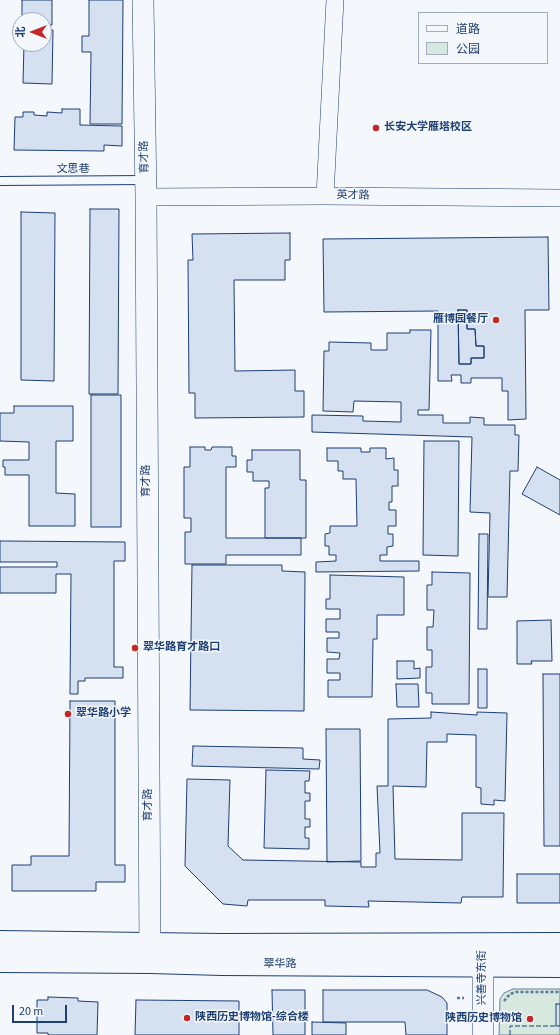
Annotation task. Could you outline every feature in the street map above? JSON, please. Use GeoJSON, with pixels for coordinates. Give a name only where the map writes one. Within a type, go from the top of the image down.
{"type":"FeatureCollection","features":[{"type":"Feature","properties":{"kind":"main road","name":"翠华路"},"geometry":{"type":"LineString","coordinates":[[0,942],[150,953],[222,964],[560,966]]}},
{"type":"Feature","properties":{"kind":"main road","name":"翠华路"},"geometry":{"type":"LineString","coordinates":[[0,961],[150,953],[221,945],[560,944]]}},
{"type":"Feature","properties":{"kind":"street","name":"育才路"},"geometry":{"type":"LineString","coordinates":[[143,0],[146,189],[150,953]]}},
{"type":"Feature","properties":{"kind":"street"},"geometry":{"type":"LineString","coordinates":[[325,196],[335,0]]}},
{"type":"Feature","properties":{"kind":"street","name":"英才路"},"geometry":{"type":"LineString","coordinates":[[146,189],[325,196],[560,198]]}},
{"type":"Feature","properties":{"kind":"street","name":"兴善寺东街"},"geometry":{"type":"LineString","coordinates":[[483,944],[483,1035]]}},
{"type":"Feature","properties":{"kind":"lane","name":"文思巷"},"geometry":{"type":"LineString","coordinates":[[0,181],[146,189]]}},
{"type":"Feature","properties":{"kind":"path"},"geometry":{"type":"LineString","coordinates":[[503,1005],[505,998],[516,992],[560,992]]}},
{"type":"Feature","properties":{"kind":"green space","name":"陕西历史博物馆"},"geometry":{"type":"Polygon","coordinates":[[[513,989],[560,989],[560,1035],[499,1035],[500,999],[504,993],[513,989]]]}},
{"type":"Feature","properties":{"kind":"building"},"geometry":{"type":"Polygon","coordinates":[[[22,0],[52,0],[52,12],[22,12],[22,0]]]}},
{"type":"Feature","properties":{"kind":"building"},"geometry":{"type":"Polygon","coordinates":[[[89,0],[123,0],[122,124],[90,124],[91,52],[82,52],[82,36],[89,36],[89,0]]]}},
{"type":"Feature","properties":{"kind":"building"},"geometry":{"type":"Polygon","coordinates":[[[53,30],[52,84],[23,83],[24,52],[52,52],[53,30]]]}},
{"type":"Feature","properties":{"kind":"building"},"geometry":{"type":"Polygon","coordinates":[[[62,109],[80,109],[80,125],[122,126],[122,146],[104,145],[104,151],[14,150],[15,117],[23,117],[23,112],[34,112],[34,115],[47,116],[47,112],[62,113],[62,109]]]}},
{"type":"Feature","properties":{"kind":"building"},"geometry":{"type":"Polygon","coordinates":[[[90,209],[119,209],[118,394],[89,394],[90,209]]]}},
{"type":"Feature","properties":{"kind":"building"},"geometry":{"type":"Polygon","coordinates":[[[21,212],[55,213],[54,381],[21,380],[21,212]]]}},
{"type":"Feature","properties":{"kind":"building"},"geometry":{"type":"Polygon","coordinates":[[[290,233],[290,260],[285,260],[285,280],[234,280],[235,371],[295,370],[295,391],[304,391],[304,417],[195,418],[195,393],[189,393],[188,260],[193,260],[192,234],[290,233]]]}},
{"type":"Feature","properties":{"kind":"building","name":"雁博园餐厅"},"geometry":{"type":"Polygon","coordinates":[[[548,237],[549,310],[525,310],[526,419],[508,420],[508,391],[502,391],[502,378],[471,378],[471,383],[461,383],[461,375],[451,375],[452,381],[438,381],[438,311],[324,312],[323,239],[548,237]],[[458,310],[459,364],[471,364],[471,358],[484,358],[484,346],[476,346],[475,329],[467,329],[467,310],[458,310]]]}},
{"type":"Feature","properties":{"kind":"building"},"geometry":{"type":"Polygon","coordinates":[[[458,310],[467,310],[467,329],[475,329],[476,346],[484,346],[484,358],[471,358],[471,364],[459,364],[458,310]]]}},
{"type":"Feature","properties":{"kind":"building"},"geometry":{"type":"Polygon","coordinates":[[[410,330],[431,330],[429,410],[418,410],[418,415],[443,415],[443,423],[470,423],[470,417],[484,418],[484,425],[515,425],[515,435],[519,435],[518,471],[510,471],[507,597],[488,597],[490,513],[470,512],[472,437],[312,432],[312,415],[363,416],[363,421],[401,422],[401,402],[354,401],[353,412],[323,411],[324,351],[329,351],[329,342],[371,343],[371,350],[387,350],[387,333],[410,333],[410,330]]]}},
{"type":"Feature","properties":{"kind":"building"},"geometry":{"type":"Polygon","coordinates":[[[91,395],[121,395],[121,527],[91,527],[91,395]]]}},
{"type":"Feature","properties":{"kind":"building"},"geometry":{"type":"Polygon","coordinates":[[[14,406],[73,406],[73,441],[56,441],[56,493],[75,494],[75,526],[29,526],[29,475],[5,475],[5,467],[3,467],[3,460],[29,460],[29,442],[0,441],[0,413],[14,413],[14,406]]]}},
{"type":"Feature","properties":{"kind":"building"},"geometry":{"type":"Polygon","coordinates":[[[424,441],[459,441],[458,556],[423,555],[424,441]]]}},
{"type":"Feature","properties":{"kind":"building"},"geometry":{"type":"Polygon","coordinates":[[[190,447],[205,447],[205,450],[211,450],[212,447],[232,447],[232,456],[236,456],[236,467],[226,467],[226,538],[301,538],[301,555],[226,555],[226,564],[185,564],[185,532],[191,532],[191,518],[184,518],[184,467],[190,467],[190,447]]]}},
{"type":"Feature","properties":{"kind":"building"},"geometry":{"type":"Polygon","coordinates":[[[327,448],[361,448],[361,452],[370,452],[370,448],[386,448],[386,459],[394,458],[394,470],[398,470],[398,486],[392,486],[392,502],[389,502],[389,510],[396,510],[396,526],[388,526],[388,534],[393,534],[393,546],[387,547],[387,555],[380,555],[380,561],[419,561],[419,571],[316,572],[316,562],[336,561],[336,555],[329,555],[329,546],[325,546],[325,534],[330,533],[330,526],[357,526],[356,479],[343,479],[343,471],[338,471],[338,461],[327,461],[327,448]]]}},
{"type":"Feature","properties":{"kind":"building"},"geometry":{"type":"Polygon","coordinates":[[[252,450],[300,450],[300,480],[306,480],[306,538],[265,538],[265,488],[269,488],[269,481],[253,481],[253,472],[247,472],[247,460],[252,460],[252,450]]]}},
{"type":"Feature","properties":{"kind":"building"},"geometry":{"type":"Polygon","coordinates":[[[537,467],[560,480],[560,515],[522,494],[537,467]]]}},
{"type":"Feature","properties":{"kind":"building"},"geometry":{"type":"Polygon","coordinates":[[[479,534],[488,534],[487,629],[478,629],[479,534]]]}},
{"type":"Feature","properties":{"kind":"building"},"geometry":{"type":"Polygon","coordinates":[[[0,541],[125,542],[125,561],[114,561],[114,667],[123,667],[123,678],[85,678],[85,681],[78,681],[78,694],[70,694],[71,574],[56,574],[56,593],[0,593],[0,567],[57,567],[57,562],[0,562],[0,541]]]}},
{"type":"Feature","properties":{"kind":"building"},"geometry":{"type":"Polygon","coordinates":[[[192,565],[282,565],[282,571],[305,572],[304,711],[190,710],[192,565]]]}},
{"type":"Feature","properties":{"kind":"building"},"geometry":{"type":"Polygon","coordinates":[[[432,572],[470,573],[469,704],[432,704],[432,693],[426,693],[426,667],[432,667],[432,650],[427,650],[427,627],[433,627],[434,610],[427,610],[427,585],[432,585],[432,572]]]}},
{"type":"Feature","properties":{"kind":"building"},"geometry":{"type":"Polygon","coordinates":[[[330,575],[404,577],[404,615],[377,615],[377,639],[373,639],[372,697],[328,697],[328,680],[340,680],[340,673],[327,673],[327,659],[339,659],[340,653],[327,652],[327,638],[339,638],[339,632],[326,632],[326,619],[340,619],[340,609],[326,609],[326,599],[330,599],[330,575]]]}},
{"type":"Feature","properties":{"kind":"building"},"geometry":{"type":"Polygon","coordinates":[[[551,620],[552,661],[531,661],[532,664],[517,664],[517,621],[551,620]]]}},
{"type":"Feature","properties":{"kind":"building"},"geometry":{"type":"Polygon","coordinates":[[[397,661],[414,661],[414,669],[420,668],[420,678],[397,679],[397,661]]]}},
{"type":"Feature","properties":{"kind":"building"},"geometry":{"type":"Polygon","coordinates":[[[478,669],[487,669],[487,708],[478,708],[478,669]]]}},
{"type":"Feature","properties":{"kind":"building"},"geometry":{"type":"Polygon","coordinates":[[[543,674],[560,674],[560,846],[544,846],[543,674]]]}},
{"type":"Feature","properties":{"kind":"building"},"geometry":{"type":"Polygon","coordinates":[[[396,684],[418,684],[419,707],[397,707],[396,684]]]}},
{"type":"Feature","properties":{"kind":"building"},"geometry":{"type":"Polygon","coordinates":[[[70,701],[115,701],[115,865],[125,865],[125,882],[96,882],[96,891],[12,891],[12,865],[31,865],[31,856],[69,856],[70,701]]]}},
{"type":"Feature","properties":{"kind":"building"},"geometry":{"type":"Polygon","coordinates":[[[431,712],[477,715],[477,712],[507,713],[505,801],[494,800],[494,805],[481,804],[481,788],[476,787],[476,735],[447,734],[447,742],[427,742],[426,787],[393,786],[395,859],[462,860],[462,813],[504,813],[503,897],[462,897],[461,903],[368,901],[369,907],[325,906],[325,900],[248,900],[247,906],[223,904],[185,866],[187,779],[230,780],[228,846],[243,860],[361,862],[361,867],[376,867],[376,853],[380,853],[377,786],[388,786],[388,719],[431,718],[431,712]]]}},
{"type":"Feature","properties":{"kind":"building"},"geometry":{"type":"Polygon","coordinates":[[[326,729],[360,729],[361,861],[327,862],[326,729]]]}},
{"type":"Feature","properties":{"kind":"building"},"geometry":{"type":"Polygon","coordinates":[[[193,746],[303,748],[303,759],[320,760],[319,769],[192,766],[193,746]]]}},
{"type":"Feature","properties":{"kind":"building"},"geometry":{"type":"Polygon","coordinates":[[[266,770],[310,771],[309,781],[305,781],[305,793],[310,793],[310,801],[305,801],[305,819],[310,819],[310,827],[305,827],[305,838],[309,838],[309,849],[264,848],[266,770]]]}},
{"type":"Feature","properties":{"kind":"building"},"geometry":{"type":"Polygon","coordinates":[[[517,874],[560,874],[560,903],[517,903],[517,874]]]}},
{"type":"Feature","properties":{"kind":"building"},"geometry":{"type":"Polygon","coordinates":[[[272,990],[305,990],[305,1035],[273,1035],[272,990]]]}},
{"type":"Feature","properties":{"kind":"building"},"geometry":{"type":"Polygon","coordinates":[[[323,990],[427,990],[442,997],[447,1003],[447,1035],[406,1035],[405,1022],[323,1022],[323,990]]]}},
{"type":"Feature","properties":{"kind":"building"},"geometry":{"type":"Polygon","coordinates":[[[48,997],[78,998],[78,1001],[98,1002],[97,1035],[48,1035],[48,1033],[37,1033],[37,1000],[48,1000],[48,997]]]}},
{"type":"Feature","properties":{"kind":"building","name":"陕西历史博物馆-综合楼"},"geometry":{"type":"Polygon","coordinates":[[[136,1000],[239,1001],[239,1035],[135,1035],[136,1000]]]}},
{"type":"Feature","properties":{"kind":"building"},"geometry":{"type":"Polygon","coordinates":[[[556,1004],[560,1004],[560,1026],[556,1026],[556,1004]]]}},
{"type":"Feature","properties":{"kind":"building"},"geometry":{"type":"Polygon","coordinates":[[[312,1022],[346,1023],[346,1035],[312,1035],[312,1022]]]}},
{"type":"Feature","properties":{"kind":"fence"},"geometry":{"type":"LineString","coordinates":[[510,1035],[510,1026],[556,1026]]}},
{"type":"Feature","properties":{"kind":"place","name":"长安大学雁塔校区"},"geometry":{"type":"Point","coordinates":[376,128]}},
{"type":"Feature","properties":{"kind":"place","name":"雁博园餐厅"},"geometry":{"type":"Point","coordinates":[496,320]}},
{"type":"Feature","properties":{"kind":"place","name":"翠华路育才路口"},"geometry":{"type":"Point","coordinates":[135,648]}},
{"type":"Feature","properties":{"kind":"place","name":"翠华路小学"},"geometry":{"type":"Point","coordinates":[68,714]}},
{"type":"Feature","properties":{"kind":"place","name":"陕西历史博物馆-综合楼"},"geometry":{"type":"Point","coordinates":[187,1018]}},
{"type":"Feature","properties":{"kind":"place","name":"陕西历史博物馆"},"geometry":{"type":"Point","coordinates":[530,1019]}}]}
